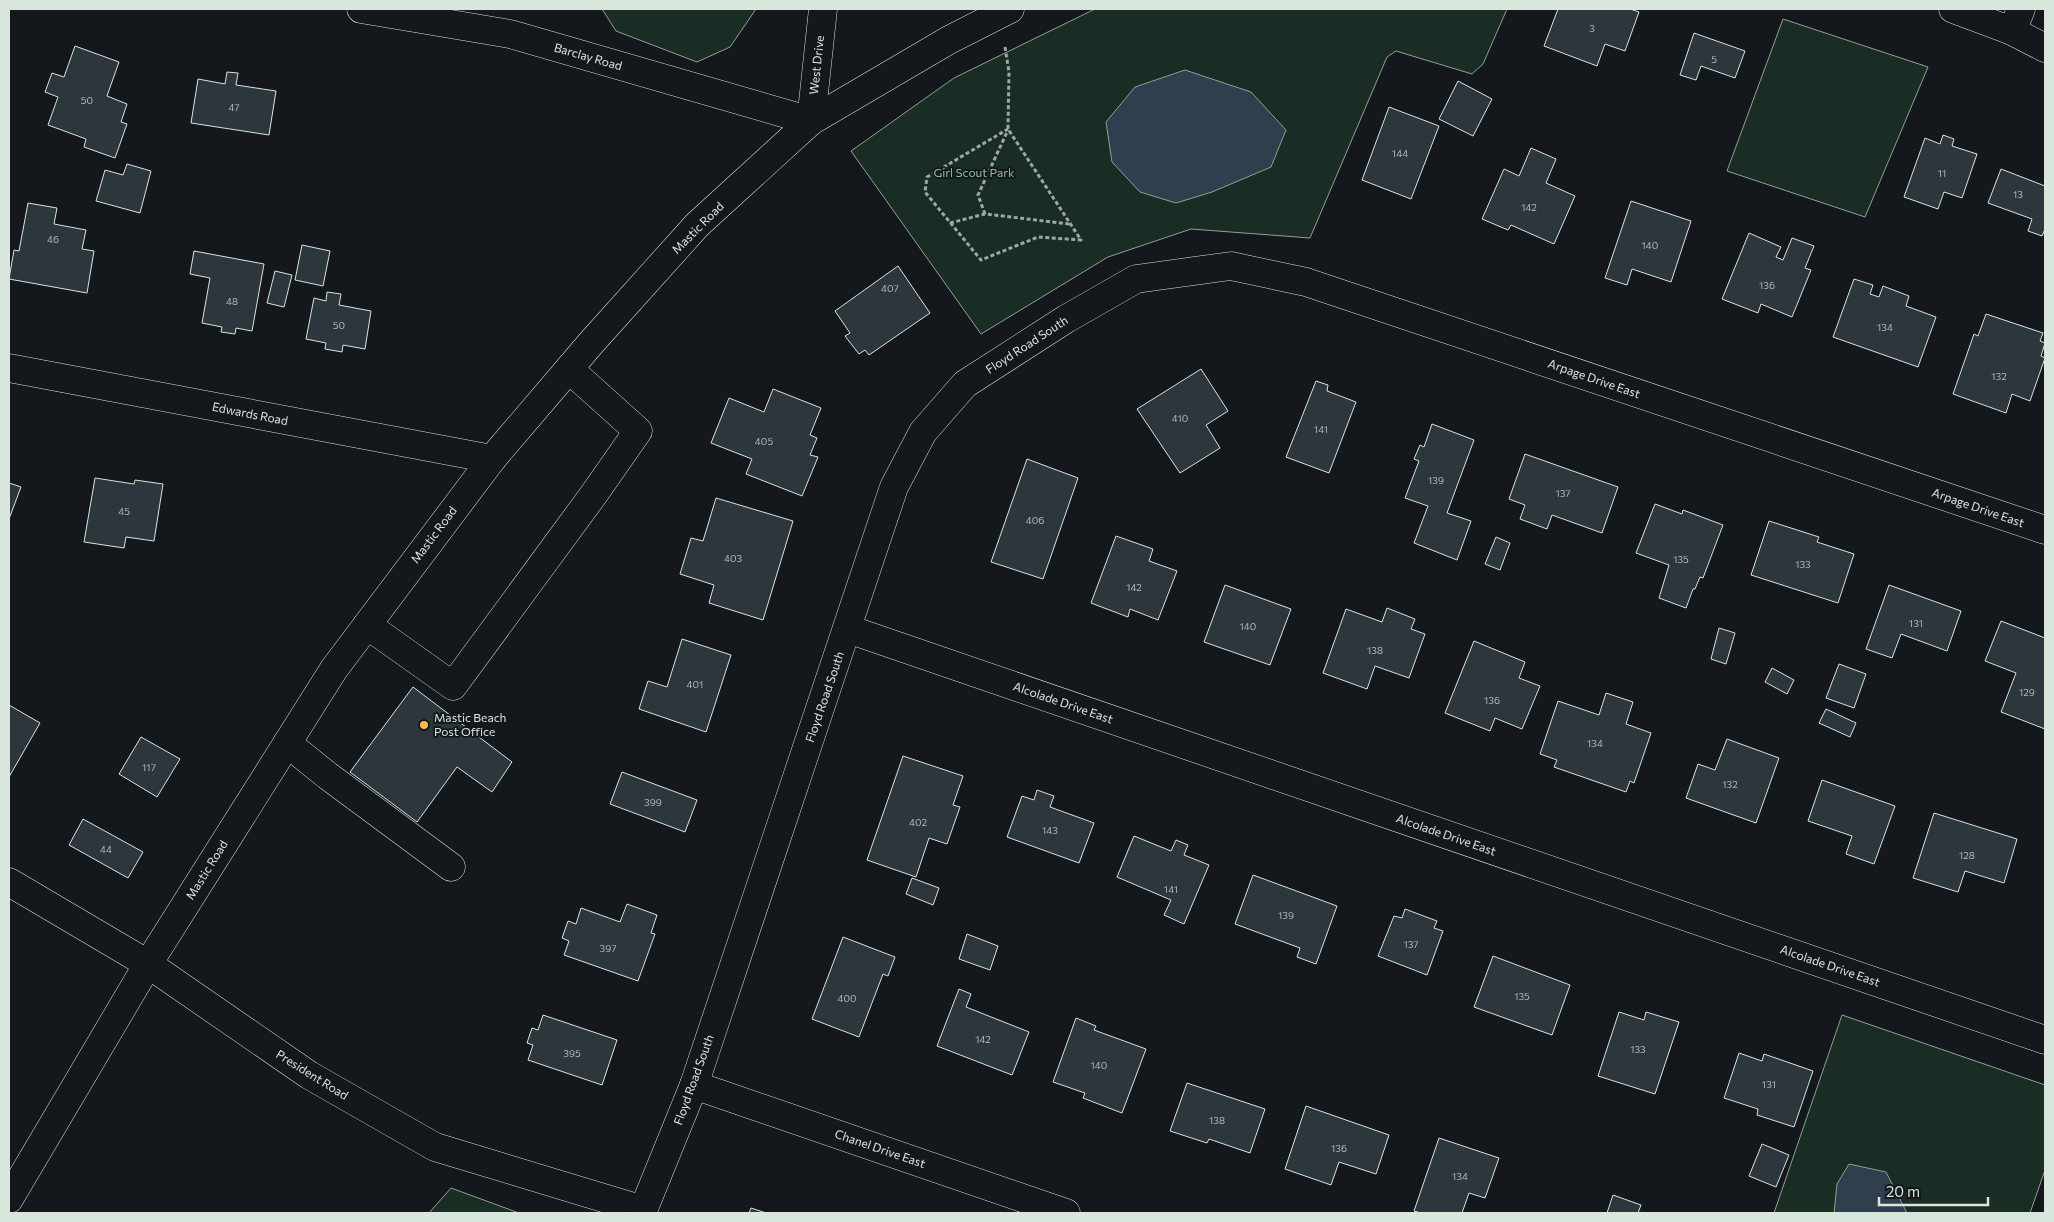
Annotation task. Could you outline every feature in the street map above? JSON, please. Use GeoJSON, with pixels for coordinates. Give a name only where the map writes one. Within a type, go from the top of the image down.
{"type":"FeatureCollection","features":[{"type":"Feature","properties":{"kind":"street","name":"Barclay Road"},"geometry":{"type":"LineString","coordinates":[[361,9],[510,34],[811,121]]}},
{"type":"Feature","properties":{"kind":"street","name":"West Drive"},"geometry":{"type":"LineString","coordinates":[[811,121],[823,9]]}},
{"type":"Feature","properties":{"kind":"street"},"geometry":{"type":"LineString","coordinates":[[1954,9],[2017,20],[2045,48]]}},
{"type":"Feature","properties":{"kind":"street","name":"Mastic Road"},"geometry":{"type":"LineString","coordinates":[[9,1199],[148,964],[334,669],[492,459],[697,225],[811,121],[949,40],[1004,12]]}},
{"type":"Feature","properties":{"kind":"street","name":"Arpage Drive East"},"geometry":{"type":"LineString","coordinates":[[1136,279],[1231,266],[1306,282],[2045,530]]}},
{"type":"Feature","properties":{"kind":"street","name":"Floyd Road South"},"geometry":{"type":"LineString","coordinates":[[643,1212],[694,1086],[894,487],[923,432],[965,384],[1066,319],[1136,279]]}},
{"type":"Feature","properties":{"kind":"street","name":"Edwards Road"},"geometry":{"type":"LineString","coordinates":[[9,368],[492,459]]}},
{"type":"Feature","properties":{"kind":"street"},"geometry":{"type":"LineString","coordinates":[[367,625],[453,686],[638,431],[569,369]]}},
{"type":"Feature","properties":{"kind":"street","name":"Alcolade Drive East"},"geometry":{"type":"LineString","coordinates":[[848,629],[2045,1040]]}},
{"type":"Feature","properties":{"kind":"street"},"geometry":{"type":"LineString","coordinates":[[287,743],[328,776],[451,867]]}},
{"type":"Feature","properties":{"kind":"street","name":"President Road"},"geometry":{"type":"LineString","coordinates":[[9,882],[148,964],[308,1075],[435,1147],[643,1212]]}},
{"type":"Feature","properties":{"kind":"street","name":"Chanel Drive East"},"geometry":{"type":"LineString","coordinates":[[694,1086],[1066,1213]]}},
{"type":"Feature","properties":{"kind":"path"},"geometry":{"type":"LineString","coordinates":[[985,214],[978,194],[1008,129],[1009,72],[1004,12]]}},
{"type":"Feature","properties":{"kind":"path"},"geometry":{"type":"LineString","coordinates":[[1008,129],[1081,240],[1038,237],[981,260],[925,192],[926,177],[1008,129]]}},
{"type":"Feature","properties":{"kind":"path"},"geometry":{"type":"LineString","coordinates":[[950,223],[985,214],[1070,224]]}},
{"type":"Feature","properties":{"kind":"green space"},"geometry":{"type":"Polygon","coordinates":[[[602,9],[756,9],[730,47],[697,62],[616,31],[602,9]]]}},
{"type":"Feature","properties":{"kind":"green space","name":"Girl Scout Park"},"geometry":{"type":"Polygon","coordinates":[[[1095,9],[1507,9],[1483,64],[1472,74],[1396,51],[1387,57],[1310,238],[1191,229],[1108,257],[981,334],[851,151],[954,78],[1095,9]]]}},
{"type":"Feature","properties":{"kind":"green space"},"geometry":{"type":"Polygon","coordinates":[[[1783,19],[1928,67],[1865,217],[1727,171],[1783,19]]]}},
{"type":"Feature","properties":{"kind":"green space"},"geometry":{"type":"Polygon","coordinates":[[[1842,1015],[2045,1085],[2045,1170],[2030,1213],[1774,1213],[1842,1015]]]}},
{"type":"Feature","properties":{"kind":"green space"},"geometry":{"type":"Polygon","coordinates":[[[451,1188],[519,1213],[429,1213],[451,1188]]]}},
{"type":"Feature","properties":{"kind":"water"},"geometry":{"type":"Polygon","coordinates":[[[1185,70],[1251,92],[1286,130],[1271,167],[1212,192],[1176,203],[1140,192],[1112,162],[1106,122],[1135,87],[1185,70]]]}},
{"type":"Feature","properties":{"kind":"water"},"geometry":{"type":"Polygon","coordinates":[[[1849,1164],[1886,1172],[1907,1213],[1834,1213],[1837,1184],[1849,1164]]]}},
{"type":"Feature","properties":{"kind":"building"},"geometry":{"type":"Polygon","coordinates":[[[1558,9],[1630,9],[1639,12],[1625,51],[1605,44],[1597,66],[1544,46],[1558,9]]]}},
{"type":"Feature","properties":{"kind":"building"},"geometry":{"type":"Polygon","coordinates":[[[1694,33],[1745,51],[1735,78],[1701,66],[1696,80],[1680,75],[1694,33]]]}},
{"type":"Feature","properties":{"kind":"building"},"geometry":{"type":"Polygon","coordinates":[[[75,46],[119,62],[107,96],[127,104],[121,122],[127,124],[115,158],[84,147],[86,139],[48,125],[58,97],[45,92],[52,73],[64,77],[75,46]]]}},
{"type":"Feature","properties":{"kind":"building"},"geometry":{"type":"Polygon","coordinates":[[[227,72],[238,73],[236,85],[276,91],[269,135],[191,123],[198,79],[225,84],[227,72]]]}},
{"type":"Feature","properties":{"kind":"building"},"geometry":{"type":"Polygon","coordinates":[[[1458,81],[1492,99],[1473,136],[1439,119],[1458,81]]]}},
{"type":"Feature","properties":{"kind":"building"},"geometry":{"type":"Polygon","coordinates":[[[1389,107],[1439,126],[1411,199],[1362,180],[1389,107]]]}},
{"type":"Feature","properties":{"kind":"building"},"geometry":{"type":"Polygon","coordinates":[[[1943,135],[1954,139],[1952,146],[1977,154],[1962,198],[1944,192],[1938,209],[1904,197],[1925,138],[1940,144],[1943,135]]]}},
{"type":"Feature","properties":{"kind":"building"},"geometry":{"type":"Polygon","coordinates":[[[1531,148],[1556,159],[1546,183],[1575,196],[1554,244],[1511,225],[1508,230],[1482,219],[1504,169],[1519,176],[1531,148]]]}},
{"type":"Feature","properties":{"kind":"building"},"geometry":{"type":"Polygon","coordinates":[[[127,164],[151,171],[140,213],[96,201],[105,170],[123,175],[127,164]]]}},
{"type":"Feature","properties":{"kind":"building"},"geometry":{"type":"Polygon","coordinates":[[[2001,169],[2045,186],[2045,229],[2042,236],[2028,231],[2032,219],[1988,203],[2001,169]]]}},
{"type":"Feature","properties":{"kind":"building"},"geometry":{"type":"Polygon","coordinates":[[[1631,201],[1691,221],[1671,282],[1632,269],[1627,285],[1605,278],[1631,201]]]}},
{"type":"Feature","properties":{"kind":"building"},"geometry":{"type":"Polygon","coordinates":[[[28,203],[57,208],[54,224],[86,230],[82,249],[94,251],[87,293],[9,279],[14,250],[19,251],[28,203]]]}},
{"type":"Feature","properties":{"kind":"building"},"geometry":{"type":"Polygon","coordinates":[[[1749,233],[1781,247],[1776,257],[1783,260],[1792,238],[1814,246],[1805,268],[1811,270],[1792,317],[1761,304],[1758,313],[1722,299],[1749,233]]]}},
{"type":"Feature","properties":{"kind":"building"},"geometry":{"type":"Polygon","coordinates":[[[302,245],[330,251],[323,286],[295,280],[302,245]]]}},
{"type":"Feature","properties":{"kind":"building"},"geometry":{"type":"Polygon","coordinates":[[[194,251],[264,264],[252,331],[236,328],[235,334],[221,332],[222,327],[202,323],[210,278],[190,274],[194,251]]]}},
{"type":"Feature","properties":{"kind":"building"},"geometry":{"type":"Polygon","coordinates":[[[898,266],[930,313],[869,355],[865,350],[859,354],[845,336],[850,333],[835,311],[898,266]]]}},
{"type":"Feature","properties":{"kind":"building"},"geometry":{"type":"Polygon","coordinates":[[[275,271],[292,275],[284,307],[267,303],[275,271]]]}},
{"type":"Feature","properties":{"kind":"building"},"geometry":{"type":"Polygon","coordinates":[[[1854,279],[1873,285],[1870,294],[1879,297],[1883,286],[1909,296],[1906,306],[1936,317],[1918,367],[1833,337],[1854,279]]]}},
{"type":"Feature","properties":{"kind":"building"},"geometry":{"type":"Polygon","coordinates":[[[327,292],[341,294],[339,305],[371,311],[365,349],[343,345],[342,352],[325,349],[326,343],[306,339],[314,298],[326,301],[327,292]]]}},
{"type":"Feature","properties":{"kind":"building"},"geometry":{"type":"Polygon","coordinates":[[[1986,314],[2043,333],[2040,341],[2045,343],[2041,356],[2045,358],[2030,401],[2012,394],[2006,413],[1953,394],[1974,334],[1978,336],[1986,314]]]}},
{"type":"Feature","properties":{"kind":"building"},"geometry":{"type":"Polygon","coordinates":[[[1201,369],[1228,411],[1206,425],[1220,448],[1180,473],[1137,409],[1201,369]]]}},
{"type":"Feature","properties":{"kind":"building"},"geometry":{"type":"Polygon","coordinates":[[[1316,381],[1328,385],[1327,391],[1356,402],[1329,473],[1286,457],[1316,381]]]}},
{"type":"Feature","properties":{"kind":"building"},"geometry":{"type":"Polygon","coordinates":[[[773,389],[821,408],[810,435],[817,438],[810,455],[818,457],[802,496],[746,474],[752,459],[711,443],[729,398],[764,412],[773,389]]]}},
{"type":"Feature","properties":{"kind":"building"},"geometry":{"type":"Polygon","coordinates":[[[1432,424],[1474,440],[1447,513],[1471,521],[1457,560],[1414,543],[1428,506],[1405,498],[1419,461],[1414,459],[1420,445],[1424,447],[1432,424]]]}},
{"type":"Feature","properties":{"kind":"building"},"geometry":{"type":"Polygon","coordinates":[[[1525,454],[1618,487],[1602,533],[1552,515],[1547,529],[1520,519],[1525,505],[1509,499],[1525,454]]]}},
{"type":"Feature","properties":{"kind":"building"},"geometry":{"type":"Polygon","coordinates":[[[1027,459],[1078,478],[1043,579],[991,562],[1027,459]]]}},
{"type":"Feature","properties":{"kind":"building"},"geometry":{"type":"Polygon","coordinates":[[[95,478],[134,484],[135,480],[163,484],[154,541],[126,537],[124,548],[84,542],[95,478]]]}},
{"type":"Feature","properties":{"kind":"building"},"geometry":{"type":"Polygon","coordinates":[[[9,483],[21,487],[9,519],[9,483]]]}},
{"type":"Feature","properties":{"kind":"building"},"geometry":{"type":"Polygon","coordinates":[[[716,498],[793,521],[763,620],[709,603],[714,585],[680,574],[691,538],[703,541],[716,498]]]}},
{"type":"Feature","properties":{"kind":"building"},"geometry":{"type":"Polygon","coordinates":[[[1655,504],[1682,514],[1683,510],[1723,525],[1703,578],[1700,577],[1695,589],[1693,589],[1686,608],[1659,598],[1669,565],[1636,553],[1655,504]]]}},
{"type":"Feature","properties":{"kind":"building"},"geometry":{"type":"Polygon","coordinates":[[[1769,521],[1819,537],[1817,542],[1854,554],[1838,603],[1751,575],[1769,521]]]}},
{"type":"Feature","properties":{"kind":"building"},"geometry":{"type":"Polygon","coordinates":[[[1116,536],[1153,549],[1149,561],[1177,571],[1158,620],[1130,609],[1128,617],[1091,603],[1116,536]]]}},
{"type":"Feature","properties":{"kind":"building"},"geometry":{"type":"Polygon","coordinates":[[[1496,537],[1510,543],[1500,570],[1485,564],[1496,537]]]}},
{"type":"Feature","properties":{"kind":"building"},"geometry":{"type":"Polygon","coordinates":[[[1225,585],[1291,609],[1270,665],[1204,642],[1225,585]]]}},
{"type":"Feature","properties":{"kind":"building"},"geometry":{"type":"Polygon","coordinates":[[[1889,585],[1961,611],[1947,651],[1901,634],[1892,658],[1866,649],[1889,585]]]}},
{"type":"Feature","properties":{"kind":"building"},"geometry":{"type":"Polygon","coordinates":[[[1387,608],[1415,619],[1411,629],[1425,634],[1409,678],[1375,666],[1367,689],[1323,673],[1346,609],[1382,622],[1387,608]]]}},
{"type":"Feature","properties":{"kind":"building"},"geometry":{"type":"Polygon","coordinates":[[[2001,621],[2045,638],[2045,729],[2001,712],[2016,673],[1985,661],[2001,621]]]}},
{"type":"Feature","properties":{"kind":"building"},"geometry":{"type":"Polygon","coordinates":[[[1719,628],[1735,633],[1726,664],[1711,659],[1719,628]]]}},
{"type":"Feature","properties":{"kind":"building"},"geometry":{"type":"Polygon","coordinates":[[[682,639],[731,655],[706,732],[639,709],[648,681],[667,687],[682,639]]]}},
{"type":"Feature","properties":{"kind":"building"},"geometry":{"type":"Polygon","coordinates":[[[1474,641],[1525,662],[1519,678],[1540,686],[1522,729],[1495,718],[1490,731],[1445,713],[1474,641]]]}},
{"type":"Feature","properties":{"kind":"building"},"geometry":{"type":"Polygon","coordinates":[[[1839,664],[1866,674],[1854,708],[1826,698],[1839,664]]]}},
{"type":"Feature","properties":{"kind":"building"},"geometry":{"type":"Polygon","coordinates":[[[1772,668],[1794,680],[1787,694],[1765,682],[1772,668]]]}},
{"type":"Feature","properties":{"kind":"building","name":"Mastic Beach Post Office"},"geometry":{"type":"Polygon","coordinates":[[[413,687],[512,762],[492,792],[457,767],[417,822],[350,772],[413,687]]]}},
{"type":"Feature","properties":{"kind":"building"},"geometry":{"type":"Polygon","coordinates":[[[1606,693],[1633,702],[1626,724],[1651,733],[1634,783],[1630,781],[1626,792],[1554,767],[1557,760],[1540,754],[1558,701],[1599,715],[1606,693]]]}},
{"type":"Feature","properties":{"kind":"building"},"geometry":{"type":"Polygon","coordinates":[[[9,705],[40,723],[9,777],[9,705]]]}},
{"type":"Feature","properties":{"kind":"building"},"geometry":{"type":"Polygon","coordinates":[[[1826,709],[1856,723],[1850,737],[1819,723],[1826,709]]]}},
{"type":"Feature","properties":{"kind":"building"},"geometry":{"type":"Polygon","coordinates":[[[141,737],[180,759],[157,797],[119,774],[141,737]]]}},
{"type":"Feature","properties":{"kind":"building"},"geometry":{"type":"Polygon","coordinates":[[[1727,739],[1779,758],[1756,823],[1686,798],[1698,764],[1715,770],[1727,739]]]}},
{"type":"Feature","properties":{"kind":"building"},"geometry":{"type":"Polygon","coordinates":[[[903,756],[963,776],[953,805],[960,807],[947,844],[929,838],[916,877],[867,860],[903,756]]]}},
{"type":"Feature","properties":{"kind":"building"},"geometry":{"type":"Polygon","coordinates":[[[622,772],[697,800],[685,832],[610,804],[622,772]]]}},
{"type":"Feature","properties":{"kind":"building"},"geometry":{"type":"Polygon","coordinates":[[[1822,780],[1895,806],[1874,864],[1846,854],[1852,836],[1808,821],[1822,780]]]}},
{"type":"Feature","properties":{"kind":"building"},"geometry":{"type":"Polygon","coordinates":[[[1037,790],[1054,796],[1050,807],[1094,823],[1079,863],[1007,837],[1022,796],[1034,800],[1037,790]]]}},
{"type":"Feature","properties":{"kind":"building"},"geometry":{"type":"Polygon","coordinates":[[[1934,813],[2017,839],[2004,883],[1965,871],[1958,892],[1913,878],[1934,813]]]}},
{"type":"Feature","properties":{"kind":"building"},"geometry":{"type":"Polygon","coordinates":[[[83,819],[143,852],[128,878],[69,845],[83,819]]]}},
{"type":"Feature","properties":{"kind":"building"},"geometry":{"type":"Polygon","coordinates":[[[1134,836],[1171,851],[1176,840],[1188,845],[1184,855],[1209,865],[1184,924],[1164,915],[1171,900],[1117,877],[1134,836]]]}},
{"type":"Feature","properties":{"kind":"building"},"geometry":{"type":"Polygon","coordinates":[[[1253,875],[1337,906],[1316,964],[1297,957],[1300,948],[1235,924],[1253,875]]]}},
{"type":"Feature","properties":{"kind":"building"},"geometry":{"type":"Polygon","coordinates":[[[912,878],[939,888],[933,905],[906,894],[912,878]]]}},
{"type":"Feature","properties":{"kind":"building"},"geometry":{"type":"Polygon","coordinates":[[[627,904],[657,915],[651,933],[655,934],[638,981],[564,955],[569,941],[562,938],[568,921],[576,924],[581,908],[620,922],[627,904]]]}},
{"type":"Feature","properties":{"kind":"building"},"geometry":{"type":"Polygon","coordinates":[[[1405,909],[1437,921],[1434,928],[1443,931],[1427,975],[1378,956],[1394,916],[1402,918],[1405,909]]]}},
{"type":"Feature","properties":{"kind":"building"},"geometry":{"type":"Polygon","coordinates":[[[967,934],[998,946],[990,970],[959,959],[967,934]]]}},
{"type":"Feature","properties":{"kind":"building"},"geometry":{"type":"Polygon","coordinates":[[[843,937],[895,957],[888,976],[883,974],[859,1037],[812,1019],[843,937]]]}},
{"type":"Feature","properties":{"kind":"building"},"geometry":{"type":"Polygon","coordinates":[[[1493,956],[1570,985],[1552,1035],[1474,1007],[1493,956]]]}},
{"type":"Feature","properties":{"kind":"building"},"geometry":{"type":"Polygon","coordinates":[[[959,989],[971,994],[966,1007],[1029,1032],[1012,1075],[937,1046],[959,989]]]}},
{"type":"Feature","properties":{"kind":"building"},"geometry":{"type":"Polygon","coordinates":[[[1619,1012],[1644,1020],[1646,1012],[1679,1022],[1655,1094],[1598,1076],[1619,1012]]]}},
{"type":"Feature","properties":{"kind":"building"},"geometry":{"type":"Polygon","coordinates":[[[543,1015],[617,1040],[602,1085],[528,1060],[533,1045],[527,1043],[532,1028],[538,1030],[543,1015]]]}},
{"type":"Feature","properties":{"kind":"building"},"geometry":{"type":"Polygon","coordinates":[[[1076,1018],[1096,1026],[1094,1030],[1146,1049],[1122,1113],[1083,1098],[1085,1093],[1053,1082],[1076,1018]]]}},
{"type":"Feature","properties":{"kind":"building"},"geometry":{"type":"Polygon","coordinates":[[[1739,1053],[1762,1061],[1764,1054],[1813,1071],[1794,1127],[1757,1115],[1758,1109],[1724,1098],[1739,1053]]]}},
{"type":"Feature","properties":{"kind":"building"},"geometry":{"type":"Polygon","coordinates":[[[1187,1083],[1265,1109],[1250,1153],[1209,1139],[1207,1143],[1170,1131],[1187,1083]]]}},
{"type":"Feature","properties":{"kind":"building"},"geometry":{"type":"Polygon","coordinates":[[[1306,1106],[1389,1135],[1376,1174],[1339,1162],[1331,1185],[1285,1169],[1306,1106]]]}},
{"type":"Feature","properties":{"kind":"building"},"geometry":{"type":"Polygon","coordinates":[[[1439,1138],[1499,1158],[1485,1198],[1469,1193],[1462,1213],[1421,1213],[1414,1211],[1439,1138]]]}},
{"type":"Feature","properties":{"kind":"building"},"geometry":{"type":"Polygon","coordinates":[[[1762,1144],[1789,1155],[1776,1187],[1749,1176],[1762,1144]]]}},
{"type":"Feature","properties":{"kind":"building"},"geometry":{"type":"Polygon","coordinates":[[[1613,1195],[1641,1205],[1638,1213],[1607,1213],[1613,1195]]]}},
{"type":"Feature","properties":{"kind":"building"},"geometry":{"type":"Polygon","coordinates":[[[751,1208],[766,1213],[749,1213],[751,1208]]]}},
{"type":"Feature","properties":{"kind":"place","name":"Mastic Beach Post Office"},"geometry":{"type":"Point","coordinates":[424,725]}}]}
